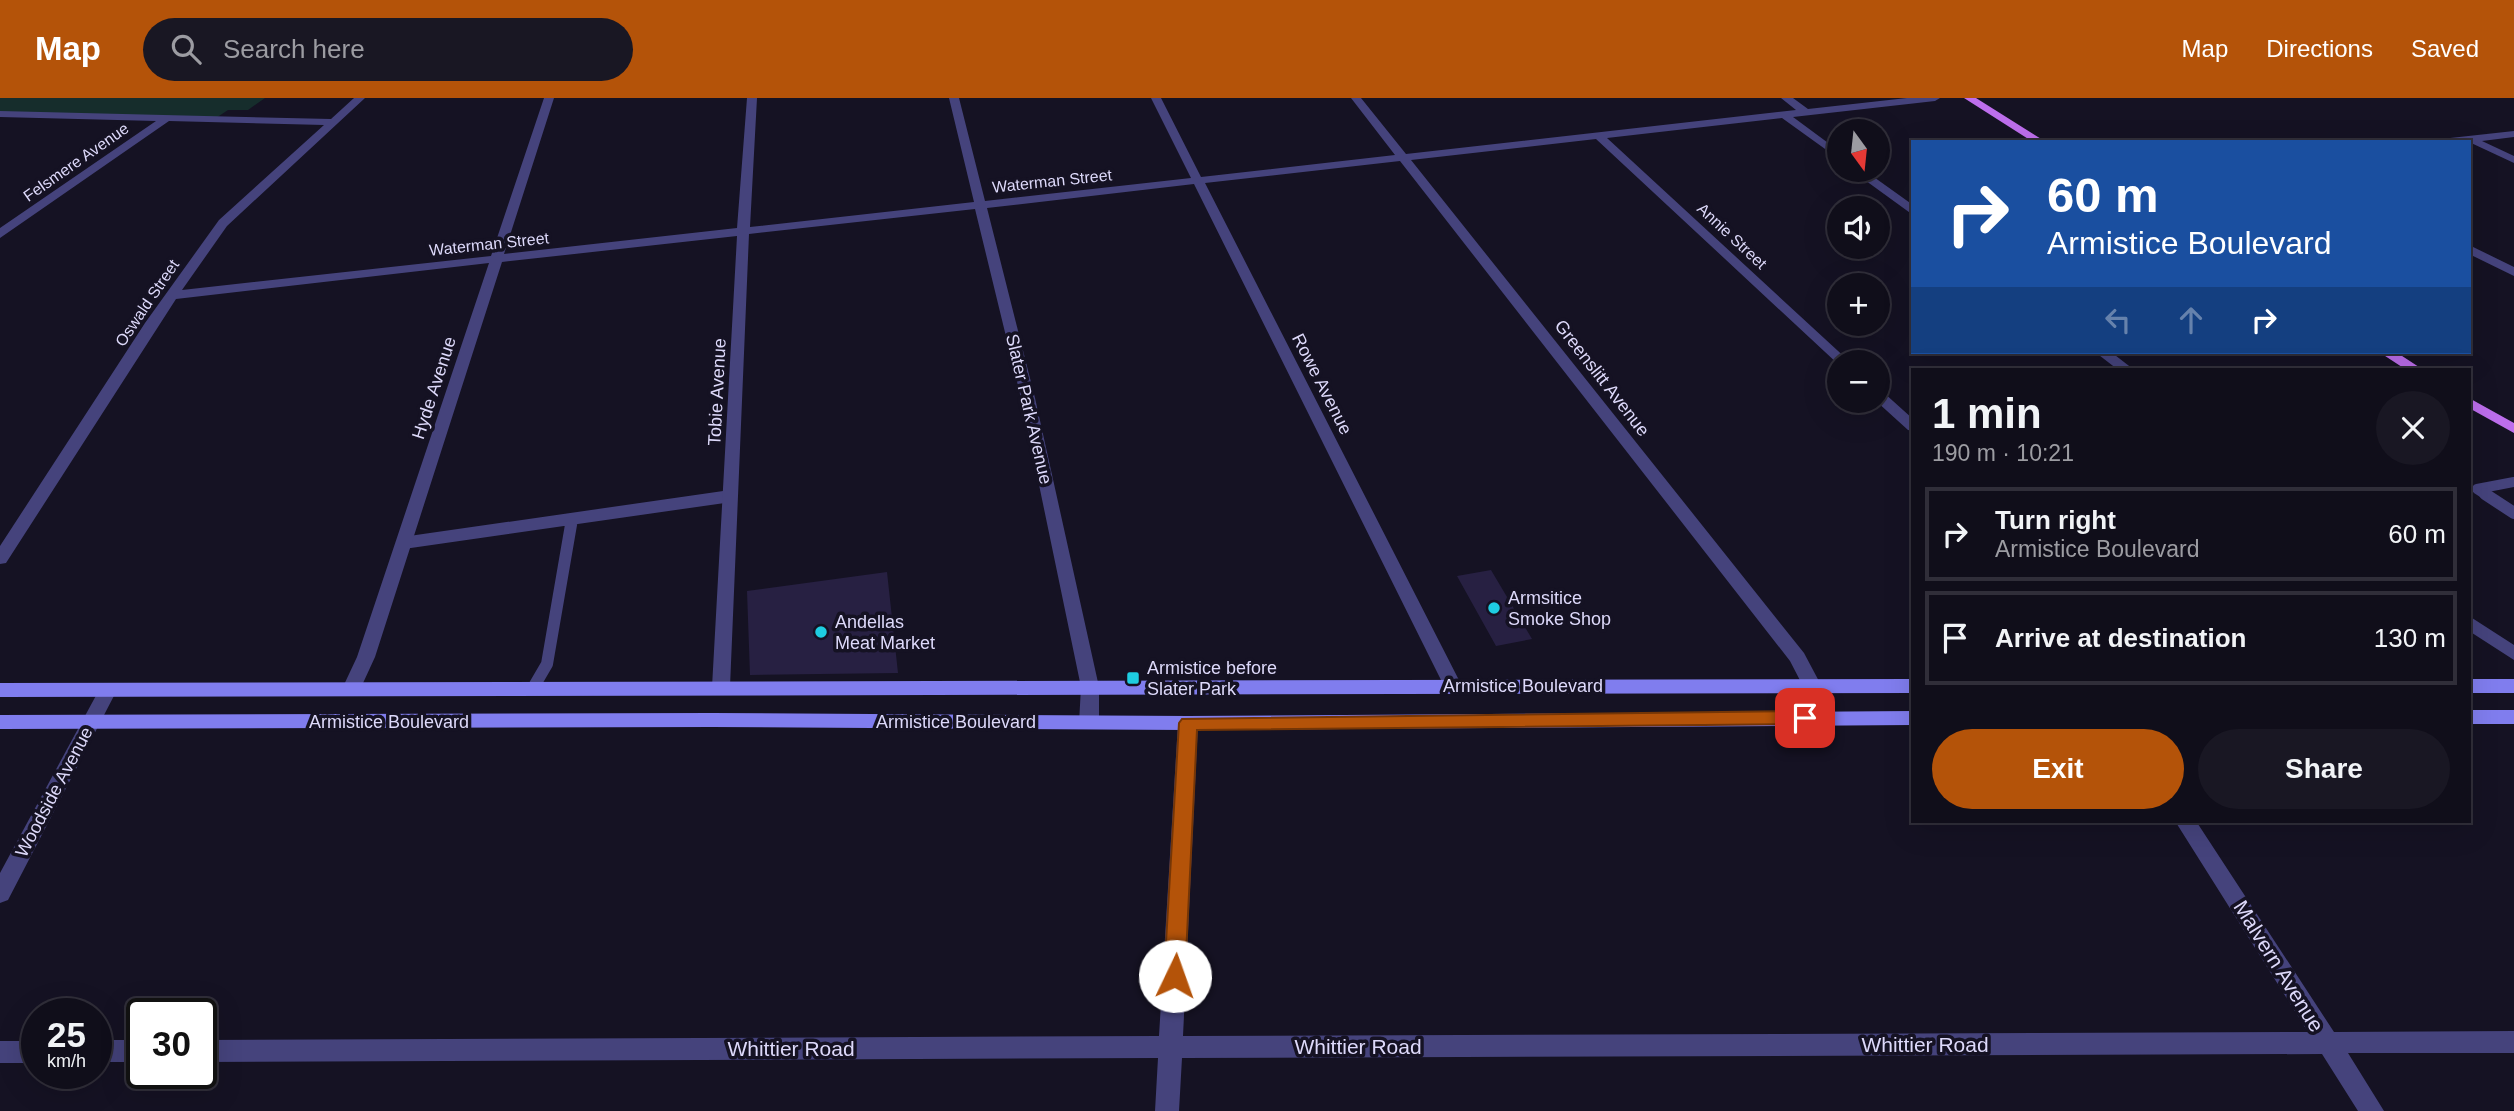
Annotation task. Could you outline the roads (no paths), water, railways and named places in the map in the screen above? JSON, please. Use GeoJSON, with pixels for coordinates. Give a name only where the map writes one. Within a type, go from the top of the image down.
{"type":"FeatureCollection","features":[{"type":"Feature","properties":{"kind":"main road"},"geometry":{"type":"LineString","coordinates":[[1969,98],[2038,140]]}},
{"type":"Feature","properties":{"kind":"main road"},"geometry":{"type":"LineString","coordinates":[[2389,354],[2413,368]]}},
{"type":"Feature","properties":{"kind":"main road"},"geometry":{"type":"LineString","coordinates":[[2471,403],[2514,429]]}},
{"type":"Feature","properties":{"kind":"main road","name":"Armistice Boulevard"},"geometry":{"type":"LineString","coordinates":[[0,690],[1911,686]]}},
{"type":"Feature","properties":{"kind":"main road"},"geometry":{"type":"LineString","coordinates":[[2471,686],[2514,686]]}},
{"type":"Feature","properties":{"kind":"main road"},"geometry":{"type":"LineString","coordinates":[[2471,717],[2514,717]]}},
{"type":"Feature","properties":{"kind":"main road","name":"Armistice Boulevard"},"geometry":{"type":"LineString","coordinates":[[0,722],[1188,723],[1911,718]]}},
{"type":"Feature","properties":{"kind":"street","name":"Oswald Street"},"geometry":{"type":"LineString","coordinates":[[0,559],[223,223],[360,98]]}},
{"type":"Feature","properties":{"kind":"street","name":"Hyde Avenue"},"geometry":{"type":"LineString","coordinates":[[351,689],[361,671],[549,98]]}},
{"type":"Feature","properties":{"kind":"street","name":"Tobie Avenue"},"geometry":{"type":"LineString","coordinates":[[721,688],[752,98]]}},
{"type":"Feature","properties":{"kind":"street","name":"Slater Park Avenue"},"geometry":{"type":"LineString","coordinates":[[954,98],[1028,398],[1090,687],[1089,723]]}},
{"type":"Feature","properties":{"kind":"street","name":"Rowe Avenue"},"geometry":{"type":"LineString","coordinates":[[1156,98],[1453,686]]}},
{"type":"Feature","properties":{"kind":"street","name":"Greenslitt Avenue"},"geometry":{"type":"LineString","coordinates":[[1356,98],[1798,658],[1812,685]]}},
{"type":"Feature","properties":{"kind":"street"},"geometry":{"type":"LineString","coordinates":[[1786,98],[1807,113]]}},
{"type":"Feature","properties":{"kind":"street","name":"Waterman Street"},"geometry":{"type":"LineString","coordinates":[[173,295],[1935,98]]}},
{"type":"Feature","properties":{"kind":"street"},"geometry":{"type":"LineString","coordinates":[[0,114],[333,122]]}},
{"type":"Feature","properties":{"kind":"street"},"geometry":{"type":"LineString","coordinates":[[0,122],[13,115]]}},
{"type":"Feature","properties":{"kind":"street"},"geometry":{"type":"LineString","coordinates":[[1784,115],[1827,147]]}},
{"type":"Feature","properties":{"kind":"street","name":"Felsmere Avenue"},"geometry":{"type":"LineString","coordinates":[[0,234],[170,116]]}},
{"type":"Feature","properties":{"kind":"street"},"geometry":{"type":"LineString","coordinates":[[2460,140],[2514,134]]}},
{"type":"Feature","properties":{"kind":"street","name":"Annie Street"},"geometry":{"type":"LineString","coordinates":[[1598,135],[1830,350]]}},
{"type":"Feature","properties":{"kind":"street"},"geometry":{"type":"LineString","coordinates":[[2469,139],[2514,160]]}},
{"type":"Feature","properties":{"kind":"street"},"geometry":{"type":"LineString","coordinates":[[1873,182],[1911,210]]}},
{"type":"Feature","properties":{"kind":"street"},"geometry":{"type":"LineString","coordinates":[[2471,249],[2514,272]]}},
{"type":"Feature","properties":{"kind":"street"},"geometry":{"type":"LineString","coordinates":[[2105,354],[2125,368]]}},
{"type":"Feature","properties":{"kind":"street"},"geometry":{"type":"LineString","coordinates":[[1890,406],[1911,425]]}},
{"type":"Feature","properties":{"kind":"street"},"geometry":{"type":"LineString","coordinates":[[2471,623],[2514,654]]}},
{"type":"Feature","properties":{"kind":"street","name":"Woodside Avenue"},"geometry":{"type":"LineString","coordinates":[[0,894],[108,690]]}},
{"type":"Feature","properties":{"kind":"street"},"geometry":{"type":"LineString","coordinates":[[1167,1111],[1188,723]]}},
{"type":"Feature","properties":{"kind":"street","name":"Malvern Avenue"},"geometry":{"type":"LineString","coordinates":[[2186,823],[2372,1111]]}},
{"type":"Feature","properties":{"kind":"street","name":"Whittier Road"},"geometry":{"type":"LineString","coordinates":[[217,1051],[2514,1042]]}},
{"type":"Feature","properties":{"kind":"street"},"geometry":{"type":"LineString","coordinates":[[0,1052],[21,1052]]}},
{"type":"Feature","properties":{"kind":"lane"},"geometry":{"type":"LineString","coordinates":[[2513,512],[2477,489],[2514,482]]}},
{"type":"Feature","properties":{"kind":"lane"},"geometry":{"type":"LineString","coordinates":[[403,543],[731,496]]}},
{"type":"Feature","properties":{"kind":"lane"},"geometry":{"type":"LineString","coordinates":[[533,688],[547,664],[572,519]]}},
{"type":"Feature","properties":{"kind":"place","name":"Armsitice Smoke Shop"},"geometry":{"type":"Point","coordinates":[1494,608]}},
{"type":"Feature","properties":{"kind":"place","name":"Andellas Meat Market"},"geometry":{"type":"Point","coordinates":[821,632]}},
{"type":"Feature","properties":{"kind":"place","name":"Armistice before Slater Park"},"geometry":{"type":"Point","coordinates":[1133,678]}}]}
